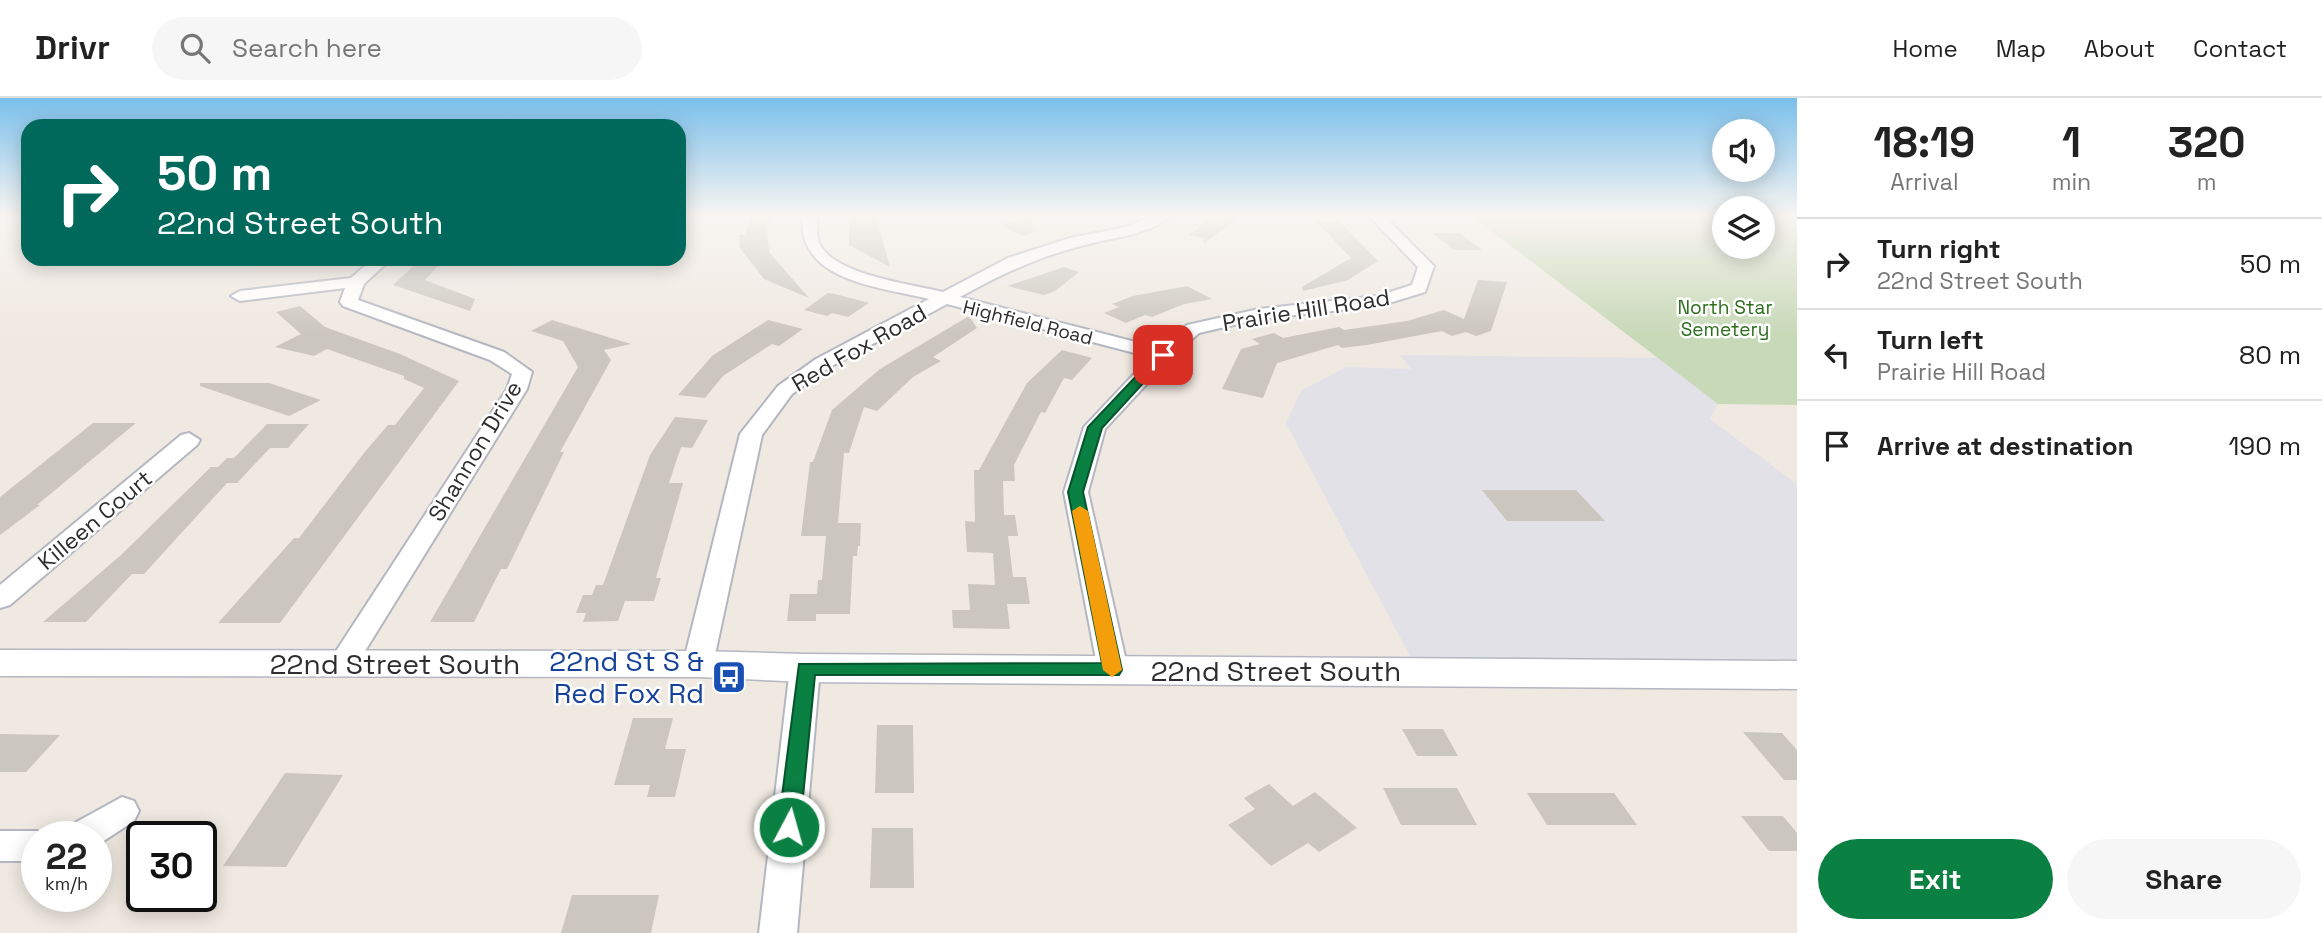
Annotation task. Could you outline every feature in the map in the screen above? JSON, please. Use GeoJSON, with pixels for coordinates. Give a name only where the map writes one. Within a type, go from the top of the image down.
{"type":"FeatureCollection","features":[{"type":"Feature","properties":{"kind":"street","name":"Highfield Road"},"geometry":{"type":"LineString","coordinates":[[821,255],[837,270],[943,300],[1163,355]]}},
{"type":"Feature","properties":{"kind":"street","name":"Red Fox Road"},"geometry":{"type":"LineString","coordinates":[[698,664],[751,434],[785,390],[823,363],[1014,261],[1032,255]]}},
{"type":"Feature","properties":{"kind":"street","name":"Prairie Hill Road"},"geometry":{"type":"LineString","coordinates":[[1113,670],[1076,492],[1095,427],[1163,355],[1193,329],[1259,314],[1379,302],[1419,288],[1426,266],[1415,255]]}},
{"type":"Feature","properties":{"kind":"street"},"geometry":{"type":"LineString","coordinates":[[240,296],[356,282],[375,266]]}},
{"type":"Feature","properties":{"kind":"street","name":"Shannon Drive"},"geometry":{"type":"LineString","coordinates":[[342,665],[517,389],[522,372],[497,356],[349,302],[356,282]]}},
{"type":"Feature","properties":{"kind":"street","name":"Killeen Court"},"geometry":{"type":"LineString","coordinates":[[0,599],[189,440]]}},
{"type":"Feature","properties":{"kind":"street","name":"22nd Street South"},"geometry":{"type":"LineString","coordinates":[[0,663],[698,664],[806,668],[1797,675]]}},
{"type":"Feature","properties":{"kind":"street"},"geometry":{"type":"LineString","coordinates":[[778,933],[806,668]]}},
{"type":"Feature","properties":{"kind":"street"},"geometry":{"type":"LineString","coordinates":[[106,821],[122,811]]}},
{"type":"Feature","properties":{"kind":"street"},"geometry":{"type":"LineString","coordinates":[[0,846],[21,846]]}},
{"type":"Feature","properties":{"kind":"shaded area"},"geometry":{"type":"Polygon","coordinates":[[[1400,355],[1658,358],[1718,404],[1710,419],[1797,484],[1797,659],[1411,658],[1286,423],[1301,391],[1346,367],[1411,369],[1400,355]]]}},
{"type":"Feature","properties":{"kind":"green space","name":"North Star Semetery"},"geometry":{"type":"Polygon","coordinates":[[[1523,255],[1712,255],[1712,259],[1775,259],[1775,255],[1797,255],[1797,405],[1718,404],[1523,255]]]}},
{"type":"Feature","properties":{"kind":"building"},"geometry":{"type":"Polygon","coordinates":[[[745,255],[772,255],[809,298],[764,279],[745,255]]]}},
{"type":"Feature","properties":{"kind":"building"},"geometry":{"type":"Polygon","coordinates":[[[868,255],[887,255],[890,267],[868,255]]]}},
{"type":"Feature","properties":{"kind":"building"},"geometry":{"type":"Polygon","coordinates":[[[1348,255],[1372,255],[1378,261],[1348,280],[1303,291],[1302,287],[1351,258],[1348,255]]]}},
{"type":"Feature","properties":{"kind":"building"},"geometry":{"type":"Polygon","coordinates":[[[413,266],[438,266],[425,280],[475,299],[470,311],[393,285],[413,266]]]}},
{"type":"Feature","properties":{"kind":"building"},"geometry":{"type":"Polygon","coordinates":[[[1064,267],[1079,272],[1055,291],[1044,295],[1007,286],[1064,267]]]}},
{"type":"Feature","properties":{"kind":"building"},"geometry":{"type":"Polygon","coordinates":[[[1478,280],[1507,282],[1491,331],[1476,336],[1466,332],[1452,336],[1442,331],[1367,345],[1342,348],[1338,345],[1277,363],[1263,398],[1222,389],[1241,349],[1260,344],[1252,339],[1274,333],[1283,338],[1339,327],[1344,330],[1407,321],[1444,310],[1464,319],[1478,280]]]}},
{"type":"Feature","properties":{"kind":"building"},"geometry":{"type":"Polygon","coordinates":[[[1187,286],[1212,299],[1184,304],[1152,317],[1145,315],[1126,323],[1104,313],[1119,307],[1112,304],[1133,296],[1187,286]]]}},
{"type":"Feature","properties":{"kind":"building"},"geometry":{"type":"Polygon","coordinates":[[[828,293],[869,303],[848,317],[832,313],[827,316],[804,310],[828,293]]]}},
{"type":"Feature","properties":{"kind":"building"},"geometry":{"type":"Polygon","coordinates":[[[300,306],[325,327],[400,354],[459,381],[280,623],[218,623],[294,538],[299,538],[364,453],[388,425],[395,425],[424,388],[404,379],[404,376],[327,349],[314,356],[275,347],[301,334],[276,312],[300,306]]]}},
{"type":"Feature","properties":{"kind":"building"},"geometry":{"type":"Polygon","coordinates":[[[969,316],[977,328],[933,357],[941,361],[913,377],[877,411],[864,407],[849,453],[844,453],[838,523],[861,523],[860,546],[857,556],[853,556],[850,614],[816,614],[816,621],[787,621],[790,594],[817,594],[818,580],[822,580],[826,536],[801,536],[810,462],[813,462],[832,410],[880,369],[969,316]]]}},
{"type":"Feature","properties":{"kind":"building"},"geometry":{"type":"Polygon","coordinates":[[[552,320],[631,344],[604,350],[611,360],[560,452],[564,452],[507,569],[501,569],[474,622],[430,622],[578,367],[563,341],[531,331],[552,320]]]}},
{"type":"Feature","properties":{"kind":"building"},"geometry":{"type":"Polygon","coordinates":[[[768,320],[803,329],[779,346],[772,344],[723,376],[705,398],[678,395],[712,356],[768,320]]]}},
{"type":"Feature","properties":{"kind":"building"},"geometry":{"type":"Polygon","coordinates":[[[1062,350],[1092,358],[1072,380],[1064,378],[1045,413],[1041,412],[1014,465],[1015,481],[1003,481],[1004,515],[1015,515],[1018,536],[1008,536],[1013,577],[1026,577],[1030,604],[1007,604],[1010,629],[953,628],[952,610],[970,610],[968,584],[995,585],[993,553],[967,552],[965,521],[975,522],[974,470],[979,470],[1027,383],[1062,350]]]}},
{"type":"Feature","properties":{"kind":"building"},"geometry":{"type":"Polygon","coordinates":[[[200,383],[269,383],[321,400],[289,416],[200,386],[200,383]]]}},
{"type":"Feature","properties":{"kind":"building"},"geometry":{"type":"Polygon","coordinates":[[[675,417],[708,420],[692,448],[681,447],[669,483],[683,483],[656,578],[661,578],[654,601],[625,601],[618,621],[583,622],[586,613],[576,613],[583,595],[592,595],[596,585],[603,585],[650,455],[675,417]]]}},
{"type":"Feature","properties":{"kind":"building"},"geometry":{"type":"Polygon","coordinates":[[[93,423],[136,423],[37,505],[40,505],[0,535],[0,497],[93,423]]]}},
{"type":"Feature","properties":{"kind":"building"},"geometry":{"type":"Polygon","coordinates":[[[267,424],[309,424],[288,448],[270,448],[237,483],[227,483],[144,574],[132,574],[86,622],[43,622],[121,555],[211,467],[218,467],[227,458],[234,458],[267,424]]]}},
{"type":"Feature","properties":{"kind":"building"},"geometry":{"type":"Polygon","coordinates":[[[1482,490],[1576,490],[1605,521],[1507,521],[1482,490]]]}},
{"type":"Feature","properties":{"kind":"building"},"geometry":{"type":"Polygon","coordinates":[[[633,718],[673,718],[665,749],[686,749],[675,797],[647,797],[650,785],[614,785],[633,718]]]}},
{"type":"Feature","properties":{"kind":"building"},"geometry":{"type":"Polygon","coordinates":[[[877,725],[913,725],[914,793],[875,793],[877,725]]]}},
{"type":"Feature","properties":{"kind":"building"},"geometry":{"type":"Polygon","coordinates":[[[1402,729],[1443,729],[1458,756],[1417,756],[1402,729]]]}},
{"type":"Feature","properties":{"kind":"building"},"geometry":{"type":"Polygon","coordinates":[[[1743,732],[1782,733],[1797,750],[1797,780],[1784,780],[1743,732]]]}},
{"type":"Feature","properties":{"kind":"building"},"geometry":{"type":"Polygon","coordinates":[[[0,734],[60,735],[26,772],[0,772],[0,734]]]}},
{"type":"Feature","properties":{"kind":"building"},"geometry":{"type":"Polygon","coordinates":[[[285,773],[343,775],[286,867],[223,866],[285,773]]]}},
{"type":"Feature","properties":{"kind":"building"},"geometry":{"type":"Polygon","coordinates":[[[1269,784],[1293,806],[1315,792],[1357,828],[1319,852],[1308,843],[1271,866],[1228,825],[1255,809],[1244,798],[1269,784]]]}},
{"type":"Feature","properties":{"kind":"building"},"geometry":{"type":"Polygon","coordinates":[[[1383,788],[1457,788],[1477,825],[1401,825],[1383,788]]]}},
{"type":"Feature","properties":{"kind":"building"},"geometry":{"type":"Polygon","coordinates":[[[1527,793],[1614,793],[1637,825],[1547,825],[1527,793]]]}},
{"type":"Feature","properties":{"kind":"building"},"geometry":{"type":"Polygon","coordinates":[[[1741,816],[1783,816],[1797,833],[1797,851],[1769,851],[1741,816]]]}},
{"type":"Feature","properties":{"kind":"building"},"geometry":{"type":"Polygon","coordinates":[[[872,828],[913,828],[914,888],[870,888],[872,828]]]}},
{"type":"Feature","properties":{"kind":"building"},"geometry":{"type":"Polygon","coordinates":[[[572,895],[659,895],[651,933],[561,933],[572,895]]]}},
{"type":"Feature","properties":{"kind":"slow traffic"},"geometry":{"type":"LineString","coordinates":[[1080,511],[1112,670]]}},
{"type":"Feature","properties":{"kind":"place","name":"22nd St S & Red Fox Rd"},"geometry":{"type":"Point","coordinates":[729,677]}},
{"type":"Feature","properties":{"kind":"route"},"geometry":{"type":"LineString","coordinates":[[789,827],[806,668],[1113,670],[1076,492],[1095,427],[1163,355]]}}]}
